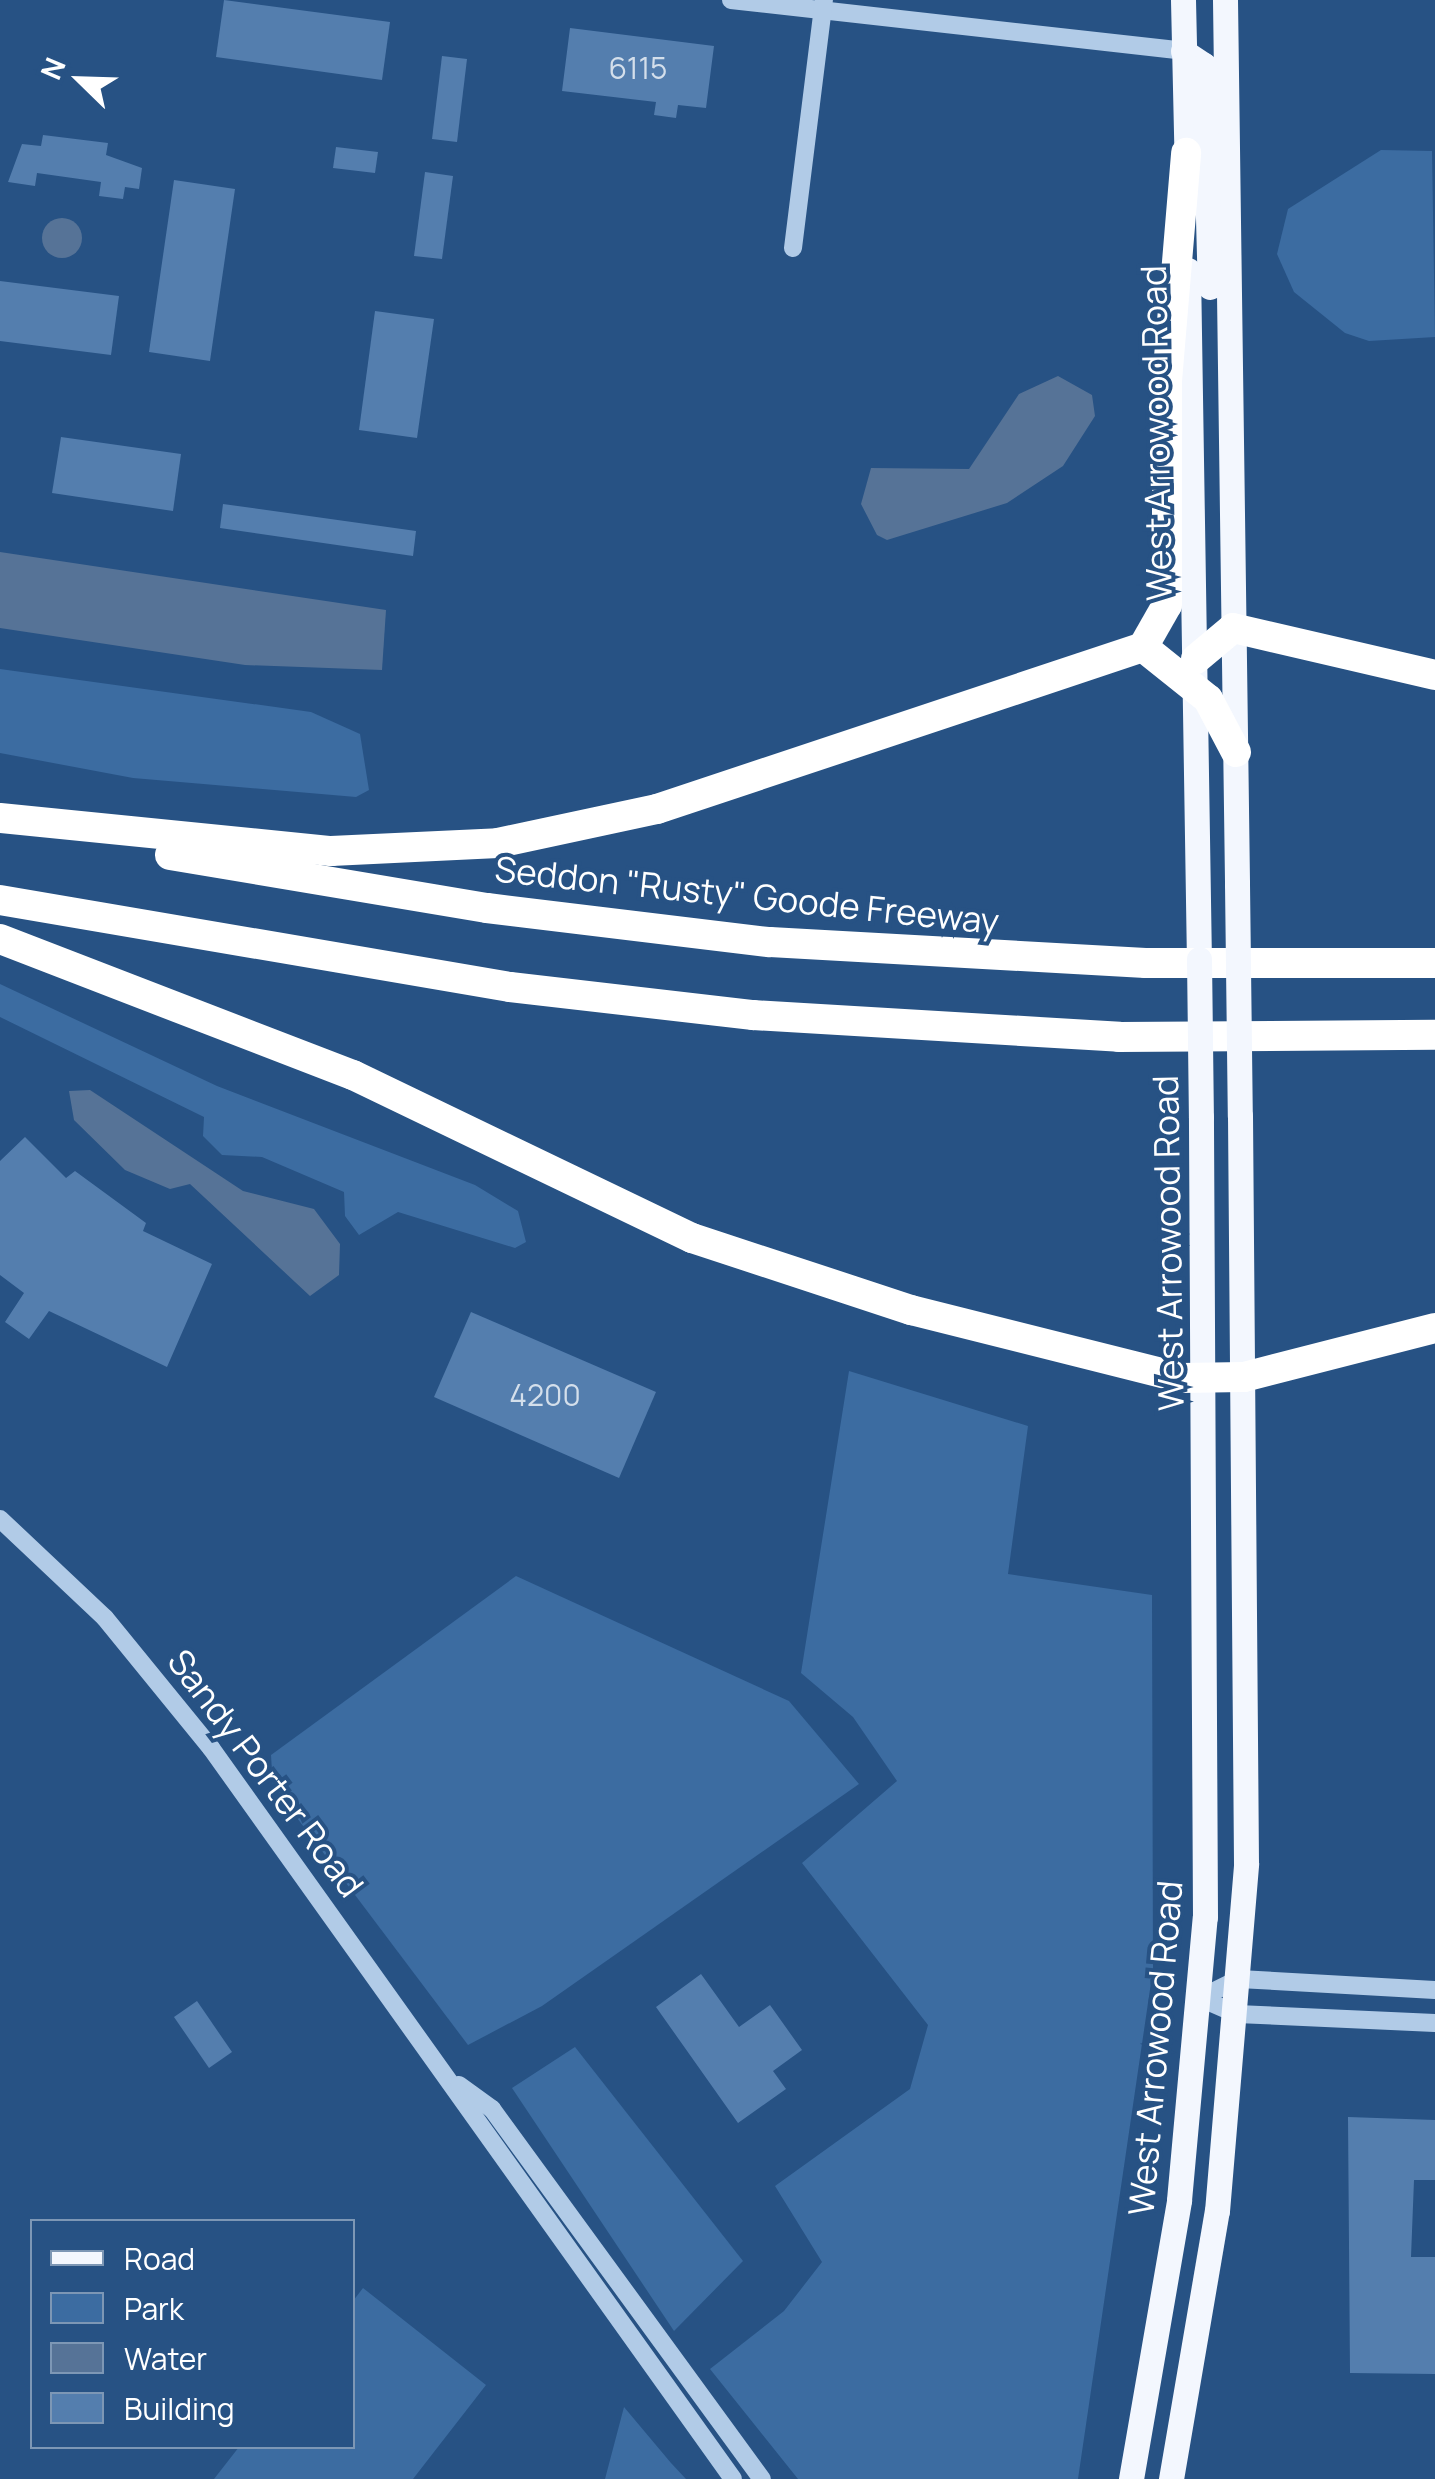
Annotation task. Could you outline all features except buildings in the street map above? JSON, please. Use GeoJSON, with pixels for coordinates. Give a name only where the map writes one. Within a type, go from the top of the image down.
{"type":"FeatureCollection","features":[{"type":"Feature","properties":{"kind":"highway"},"geometry":{"type":"LineString","coordinates":[[0,819],[331,851],[498,843],[657,809],[1142,648],[1167,605],[1167,381],[1186,153]]}},
{"type":"Feature","properties":{"kind":"highway"},"geometry":{"type":"LineString","coordinates":[[1196,673],[1233,628],[1435,675]]}},
{"type":"Feature","properties":{"kind":"highway"},"geometry":{"type":"LineString","coordinates":[[1142,648],[1196,673],[1236,752]]}},
{"type":"Feature","properties":{"kind":"highway","name":"Seddon \"Rusty\" Goode Freeway"},"geometry":{"type":"LineString","coordinates":[[0,819],[639,930],[992,957],[1435,964]]}},
{"type":"Feature","properties":{"kind":"highway"},"geometry":{"type":"LineString","coordinates":[[0,900],[510,987],[773,1017],[1120,1038],[1435,1035]]}},
{"type":"Feature","properties":{"kind":"highway"},"geometry":{"type":"LineString","coordinates":[[0,939],[353,1075],[692,1238],[911,1310],[1205,1378],[1244,1377],[1435,1328]]}},
{"type":"Feature","properties":{"kind":"main road","name":"West Arrowood Road"},"geometry":{"type":"LineString","coordinates":[[1132,2479],[1176,2218],[1200,1998],[1205,1378],[1182,0]]}},
{"type":"Feature","properties":{"kind":"main road","name":"West Arrowood Road"},"geometry":{"type":"LineString","coordinates":[[1171,2479],[1207,2283],[1237,2014],[1248,1741],[1236,752],[1225,333],[1225,0]]}},
{"type":"Feature","properties":{"kind":"main road"},"geometry":{"type":"LineString","coordinates":[[1183,51],[1204,65],[1212,310],[1225,333]]}},
{"type":"Feature","properties":{"kind":"street"},"geometry":{"type":"LineString","coordinates":[[731,0],[824,6],[1183,51]]}},
{"type":"Feature","properties":{"kind":"street"},"geometry":{"type":"LineString","coordinates":[[793,248],[824,6]]}},
{"type":"Feature","properties":{"kind":"street","name":"Sandy Porter Road"},"geometry":{"type":"LineString","coordinates":[[0,1519],[153,1674],[459,2085],[473,2123],[733,2479]]}},
{"type":"Feature","properties":{"kind":"street"},"geometry":{"type":"LineString","coordinates":[[1200,1998],[1240,1979],[1435,1990]]}},
{"type":"Feature","properties":{"kind":"street"},"geometry":{"type":"LineString","coordinates":[[1200,1998],[1237,2014],[1435,2023]]}},
{"type":"Feature","properties":{"kind":"street","name":"Sandy Porter Road"},"geometry":{"type":"LineString","coordinates":[[459,2085],[492,2109],[762,2479]]}},
{"type":"Feature","properties":{"kind":"green space"},"geometry":{"type":"Polygon","coordinates":[[[1381,150],[1432,151],[1435,337],[1369,341],[1345,333],[1294,292],[1277,254],[1288,209],[1381,150]]]}},
{"type":"Feature","properties":{"kind":"green space"},"geometry":{"type":"Polygon","coordinates":[[[0,669],[311,712],[360,734],[369,790],[356,797],[133,778],[0,753],[0,669]]]}},
{"type":"Feature","properties":{"kind":"green space"},"geometry":{"type":"Polygon","coordinates":[[[0,984],[217,1086],[475,1185],[518,1211],[526,1242],[515,1248],[398,1212],[359,1235],[345,1216],[344,1192],[262,1157],[222,1155],[203,1136],[204,1117],[0,1017],[0,984]]]}},
{"type":"Feature","properties":{"kind":"green space"},"geometry":{"type":"Polygon","coordinates":[[[849,1371],[1028,1426],[1008,1574],[1152,1595],[1153,1969],[1078,2479],[798,2479],[710,2369],[784,2311],[822,2262],[775,2186],[910,2089],[928,2025],[802,1863],[897,1781],[853,1717],[801,1673],[849,1371]]]}},
{"type":"Feature","properties":{"kind":"green space"},"geometry":{"type":"Polygon","coordinates":[[[516,1576],[789,1701],[859,1784],[542,2006],[468,2045],[273,1786],[271,1755],[516,1576]]]}},
{"type":"Feature","properties":{"kind":"green space"},"geometry":{"type":"Polygon","coordinates":[[[575,2047],[743,2261],[674,2331],[512,2088],[575,2047]]]}},
{"type":"Feature","properties":{"kind":"green space"},"geometry":{"type":"Polygon","coordinates":[[[363,2288],[486,2385],[413,2479],[214,2479],[237,2449],[355,2449],[355,2298],[363,2288]]]}},
{"type":"Feature","properties":{"kind":"green space"},"geometry":{"type":"Polygon","coordinates":[[[624,2407],[671,2463],[686,2479],[605,2479],[624,2407]]]}},
{"type":"Feature","properties":{"kind":"water"},"geometry":{"type":"Polygon","coordinates":[[[62,218],[76,224],[82,238],[76,252],[62,258],[48,252],[42,238],[48,224],[62,218]]]}},
{"type":"Feature","properties":{"kind":"water"},"geometry":{"type":"Polygon","coordinates":[[[1058,376],[1092,395],[1095,416],[1063,466],[1007,503],[887,540],[877,535],[861,504],[871,468],[969,469],[1019,394],[1058,376]]]}},
{"type":"Feature","properties":{"kind":"water"},"geometry":{"type":"Polygon","coordinates":[[[0,552],[386,610],[382,670],[245,665],[0,628],[0,552]]]}},
{"type":"Feature","properties":{"kind":"water"},"geometry":{"type":"Polygon","coordinates":[[[90,1090],[243,1191],[314,1209],[340,1244],[339,1275],[310,1296],[190,1184],[170,1189],[125,1170],[74,1120],[69,1091],[90,1090]]]}}]}
